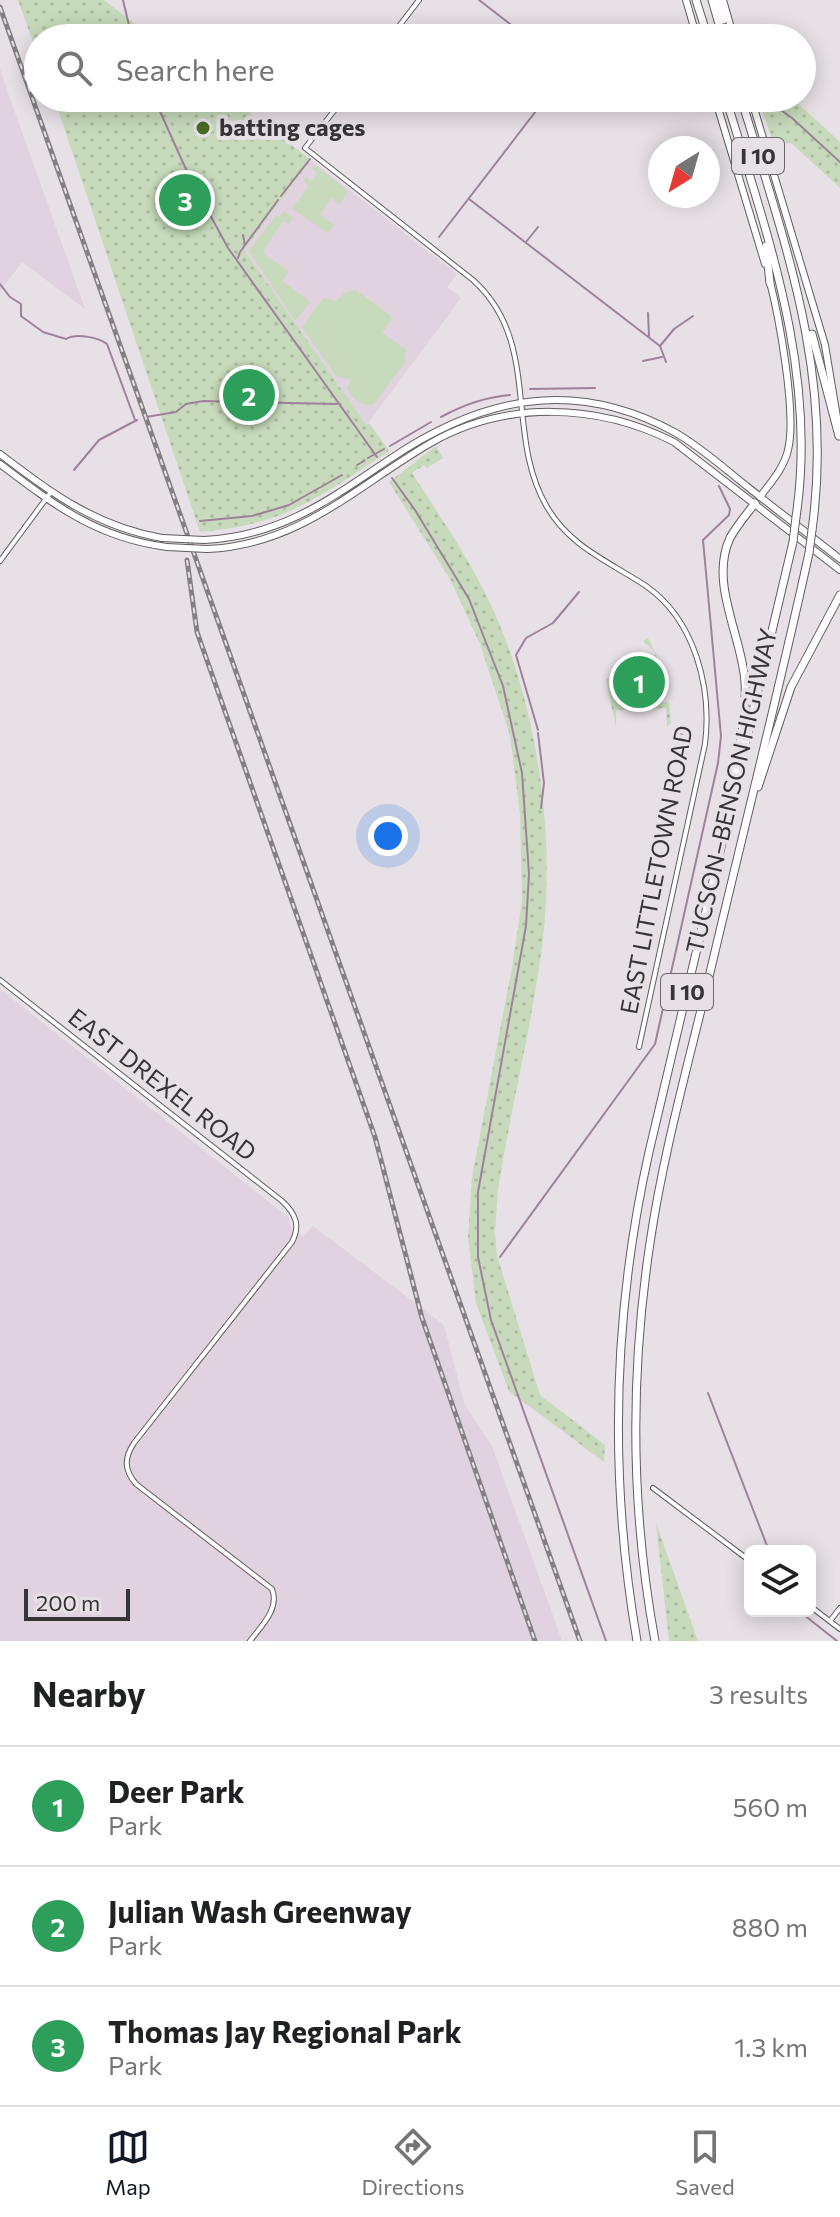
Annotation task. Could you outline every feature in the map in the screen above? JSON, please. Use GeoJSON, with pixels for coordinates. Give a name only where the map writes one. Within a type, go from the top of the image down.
{"type":"FeatureCollection","features":[{"type":"Feature","properties":{"kind":"highway"},"geometry":{"type":"LineString","coordinates":[[695,0],[704,24]]}},
{"type":"Feature","properties":{"kind":"highway"},"geometry":{"type":"LineString","coordinates":[[718,0],[722,24]]}},
{"type":"Feature","properties":{"kind":"highway","name":"TUCSON–BENSON HIGHWAY"},"geometry":{"type":"LineString","coordinates":[[637,1641],[619,1475],[622,1333],[633,1235],[645,1171],[793,542],[801,460],[798,382],[787,309],[730,112]]}},
{"type":"Feature","properties":{"kind":"highway","name":"TUCSON–BENSON HIGHWAY"},"geometry":{"type":"LineString","coordinates":[[655,1641],[637,1489],[639,1337],[652,1228],[665,1159],[809,553],[818,454],[814,373],[803,311],[745,112]]}},
{"type":"Feature","properties":{"kind":"highway"},"geometry":{"type":"LineString","coordinates":[[776,214],[804,302],[840,438]]}},
{"type":"Feature","properties":{"kind":"highway"},"geometry":{"type":"LineString","coordinates":[[762,220],[770,283]]}},
{"type":"Feature","properties":{"kind":"highway"},"geometry":{"type":"LineString","coordinates":[[699,940],[741,740],[745,706],[743,661],[724,585],[724,560],[732,535],[758,500]]}},
{"type":"Feature","properties":{"kind":"highway"},"geometry":{"type":"LineString","coordinates":[[741,843],[791,687],[840,595]]}},
{"type":"Feature","properties":{"kind":"main road"},"geometry":{"type":"LineString","coordinates":[[686,0],[693,24]]}},
{"type":"Feature","properties":{"kind":"main road"},"geometry":{"type":"LineString","coordinates":[[718,0],[728,24]]}},
{"type":"Feature","properties":{"kind":"main road"},"geometry":{"type":"LineString","coordinates":[[719,112],[770,283],[786,372],[790,439],[783,464],[758,500]]}},
{"type":"Feature","properties":{"kind":"main road"},"geometry":{"type":"LineString","coordinates":[[755,112],[825,345],[840,438]]}},
{"type":"Feature","properties":{"kind":"main road"},"geometry":{"type":"LineString","coordinates":[[0,454],[51,492],[97,519],[121,529],[162,538],[204,540],[247,535],[290,522],[321,506],[440,427],[494,407],[521,402],[575,401],[638,416],[693,444],[840,570]]}},
{"type":"Feature","properties":{"kind":"main road"},"geometry":{"type":"LineString","coordinates":[[0,464],[46,499],[107,533],[167,547],[207,549],[247,544],[292,530],[323,515],[439,439],[473,424],[522,413],[581,413],[646,429],[689,452],[840,559]]}},
{"type":"Feature","properties":{"kind":"street"},"geometry":{"type":"LineString","coordinates":[[401,24],[419,0]]}},
{"type":"Feature","properties":{"kind":"street","name":"EAST LITTLETOWN ROAD"},"geometry":{"type":"LineString","coordinates":[[333,112],[305,148],[487,293],[502,314],[517,363],[534,479],[553,516],[578,544],[662,599],[689,637],[701,680],[707,725],[701,767],[639,1047]]}},
{"type":"Feature","properties":{"kind":"street"},"geometry":{"type":"LineString","coordinates":[[0,561],[51,492]]}},
{"type":"Feature","properties":{"kind":"street","name":"EAST DREXEL ROAD"},"geometry":{"type":"LineString","coordinates":[[0,980],[282,1201],[293,1213],[297,1224],[292,1242],[134,1443],[127,1459],[128,1472],[136,1484],[266,1582],[275,1593],[270,1614],[250,1641]]}},
{"type":"Feature","properties":{"kind":"street"},"geometry":{"type":"LineString","coordinates":[[653,1488],[744,1556]]}},
{"type":"Feature","properties":{"kind":"street"},"geometry":{"type":"LineString","coordinates":[[830,1621],[840,1608]]}},
{"type":"Feature","properties":{"kind":"street"},"geometry":{"type":"LineString","coordinates":[[816,1610],[838,1627],[840,1619]]}},
{"type":"Feature","properties":{"kind":"shaded area"},"geometry":{"type":"Polygon","coordinates":[[[0,69],[85,309],[22,262],[0,291],[0,69]]]}},
{"type":"Feature","properties":{"kind":"shaded area"},"geometry":{"type":"Polygon","coordinates":[[[311,160],[457,274],[447,287],[461,298],[366,426],[244,250],[311,160]]]}},
{"type":"Feature","properties":{"kind":"shaded area"},"geometry":{"type":"Polygon","coordinates":[[[0,989],[289,1218],[291,1228],[303,1237],[313,1226],[444,1325],[464,1403],[492,1446],[562,1641],[0,1641],[0,989]]]}},
{"type":"Feature","properties":{"kind":"green space"},"geometry":{"type":"Polygon","coordinates":[[[18,0],[104,0],[135,24],[27,24],[18,0]]]}},
{"type":"Feature","properties":{"kind":"green space"},"geometry":{"type":"Polygon","coordinates":[[[59,112],[249,112],[311,160],[244,250],[366,425],[369,423],[389,451],[301,506],[256,523],[200,532],[59,112]]]}},
{"type":"Feature","properties":{"kind":"green space"},"geometry":{"type":"Polygon","coordinates":[[[763,112],[807,112],[840,142],[840,188],[791,143],[774,145],[763,112]]]}},
{"type":"Feature","properties":{"kind":"green space"},"geometry":{"type":"Polygon","coordinates":[[[315,165],[348,191],[340,204],[331,198],[320,214],[334,225],[327,233],[292,208],[297,201],[300,203],[298,201],[309,186],[303,181],[306,177],[311,182],[317,173],[312,168],[315,165]]]}},
{"type":"Feature","properties":{"kind":"green space"},"geometry":{"type":"Polygon","coordinates":[[[284,211],[293,218],[289,225],[283,221],[263,251],[289,271],[282,281],[310,302],[295,321],[249,251],[276,215],[279,217],[284,211]]]}},
{"type":"Feature","properties":{"kind":"green space"},"geometry":{"type":"Polygon","coordinates":[[[356,290],[390,315],[391,320],[382,333],[407,350],[404,354],[406,361],[374,404],[370,405],[351,396],[347,388],[351,380],[336,376],[302,327],[323,298],[336,301],[345,293],[356,290]]]}},
{"type":"Feature","properties":{"kind":"green space"},"geometry":{"type":"Polygon","coordinates":[[[436,446],[443,458],[412,473],[468,562],[502,631],[529,716],[544,807],[546,896],[543,938],[498,1190],[497,1256],[540,1395],[605,1445],[604,1462],[509,1391],[476,1303],[468,1236],[472,1177],[522,901],[520,814],[510,735],[480,644],[450,579],[389,482],[436,446]]]}},
{"type":"Feature","properties":{"kind":"green space"},"geometry":{"type":"Polygon","coordinates":[[[648,638],[655,652],[643,641],[648,638]]]}},
{"type":"Feature","properties":{"kind":"green space"},"geometry":{"type":"Polygon","coordinates":[[[656,654],[664,671],[647,676],[651,704],[669,702],[671,723],[667,727],[666,708],[616,710],[616,727],[606,680],[608,678],[622,690],[656,654]]]}},
{"type":"Feature","properties":{"kind":"green space"},"geometry":{"type":"Polygon","coordinates":[[[656,1523],[698,1641],[669,1641],[656,1523]]]}},
{"type":"Feature","properties":{"kind":"waterway"},"geometry":{"type":"LineString","coordinates":[[123,0],[129,24]]}},
{"type":"Feature","properties":{"kind":"waterway"},"geometry":{"type":"LineString","coordinates":[[479,0],[510,24]]}},
{"type":"Feature","properties":{"kind":"waterway"},"geometry":{"type":"LineString","coordinates":[[160,112],[189,176],[228,248],[377,457]]}},
{"type":"Feature","properties":{"kind":"waterway"},"geometry":{"type":"LineString","coordinates":[[439,237],[535,112]]}},
{"type":"Feature","properties":{"kind":"waterway"},"geometry":{"type":"LineString","coordinates":[[784,112],[840,162]]}},
{"type":"Feature","properties":{"kind":"waterway"},"geometry":{"type":"LineString","coordinates":[[281,196],[310,159]]}},
{"type":"Feature","properties":{"kind":"waterway"},"geometry":{"type":"LineString","coordinates":[[469,199],[660,346]]}},
{"type":"Feature","properties":{"kind":"waterway"},"geometry":{"type":"LineString","coordinates":[[238,258],[278,200]]}},
{"type":"Feature","properties":{"kind":"waterway"},"geometry":{"type":"LineString","coordinates":[[526,242],[538,227]]}},
{"type":"Feature","properties":{"kind":"waterway"},"geometry":{"type":"LineString","coordinates":[[243,235],[245,245]]}},
{"type":"Feature","properties":{"kind":"waterway"},"geometry":{"type":"LineString","coordinates":[[0,284],[10,297],[21,304],[21,316],[43,332],[66,339],[75,336],[98,339],[107,344],[135,420]]}},
{"type":"Feature","properties":{"kind":"waterway"},"geometry":{"type":"LineString","coordinates":[[648,313],[649,336]]}},
{"type":"Feature","properties":{"kind":"waterway"},"geometry":{"type":"LineString","coordinates":[[666,362],[660,346],[674,329],[693,316]]}},
{"type":"Feature","properties":{"kind":"waterway"},"geometry":{"type":"LineString","coordinates":[[643,361],[662,357]]}},
{"type":"Feature","properties":{"kind":"waterway"},"geometry":{"type":"LineString","coordinates":[[530,389],[595,388]]}},
{"type":"Feature","properties":{"kind":"waterway"},"geometry":{"type":"LineString","coordinates":[[441,417],[474,402],[510,395]]}},
{"type":"Feature","properties":{"kind":"waterway"},"geometry":{"type":"LineString","coordinates":[[146,417],[176,412],[186,404],[203,401],[337,404]]}},
{"type":"Feature","properties":{"kind":"waterway"},"geometry":{"type":"LineString","coordinates":[[74,470],[99,440],[137,420]]}},
{"type":"Feature","properties":{"kind":"waterway"},"geometry":{"type":"LineString","coordinates":[[390,446],[431,422]]}},
{"type":"Feature","properties":{"kind":"waterway"},"geometry":{"type":"LineString","coordinates":[[368,458],[384,449]]}},
{"type":"Feature","properties":{"kind":"waterway"},"geometry":{"type":"LineString","coordinates":[[357,465],[364,461]]}},
{"type":"Feature","properties":{"kind":"waterway"},"geometry":{"type":"LineString","coordinates":[[200,521],[252,516],[289,505],[342,475]]}},
{"type":"Feature","properties":{"kind":"waterway"},"geometry":{"type":"LineString","coordinates":[[392,478],[469,599],[503,686],[522,773],[529,874],[526,926],[478,1192],[478,1257],[491,1320],[606,1641]]}},
{"type":"Feature","properties":{"kind":"waterway"},"geometry":{"type":"LineString","coordinates":[[500,1257],[655,1044],[718,763],[721,736],[703,540],[729,515],[730,509],[719,486]]}},
{"type":"Feature","properties":{"kind":"waterway"},"geometry":{"type":"LineString","coordinates":[[538,730],[516,655],[526,638],[553,623],[579,592]]}},
{"type":"Feature","properties":{"kind":"waterway"},"geometry":{"type":"LineString","coordinates":[[678,732],[693,743]]}},
{"type":"Feature","properties":{"kind":"waterway"},"geometry":{"type":"LineString","coordinates":[[538,733],[544,783],[541,808]]}},
{"type":"Feature","properties":{"kind":"waterway"},"geometry":{"type":"LineString","coordinates":[[708,1393],[767,1545]]}},
{"type":"Feature","properties":{"kind":"waterway"},"geometry":{"type":"LineString","coordinates":[[807,1617],[837,1641]]}},
{"type":"Feature","properties":{"kind":"railway"},"geometry":{"type":"LineString","coordinates":[[0,7],[24,75]]}},
{"type":"Feature","properties":{"kind":"railway"},"geometry":{"type":"LineString","coordinates":[[37,112],[580,1641]]}},
{"type":"Feature","properties":{"kind":"railway"},"geometry":{"type":"LineString","coordinates":[[187,560],[197,632],[375,1137],[422,1318],[535,1641]]}},
{"type":"Feature","properties":{"kind":"place","name":"batting cages"},"geometry":{"type":"Point","coordinates":[203,128]}},
{"type":"Feature","properties":{"kind":"place","name":"Thomas Jay Regional Park"},"geometry":{"type":"Point","coordinates":[185,200]}},
{"type":"Feature","properties":{"kind":"place","name":"Julian Wash Greenway"},"geometry":{"type":"Point","coordinates":[249,395]}},
{"type":"Feature","properties":{"kind":"place","name":"Deer Park"},"geometry":{"type":"Point","coordinates":[639,682]}}]}
